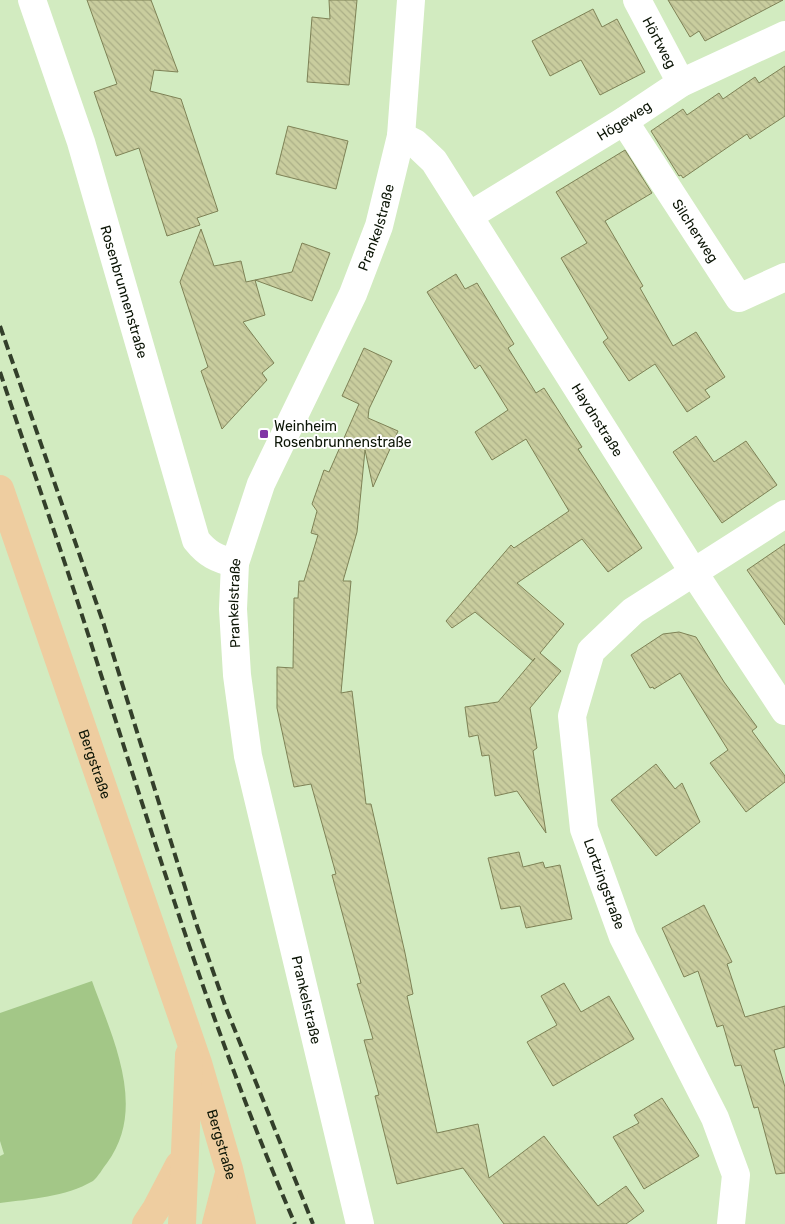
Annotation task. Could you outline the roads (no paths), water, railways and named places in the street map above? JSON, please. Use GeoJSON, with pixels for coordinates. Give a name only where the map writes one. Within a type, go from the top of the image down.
{"type":"FeatureCollection","features":[{"type":"Feature","properties":{"kind":"main road","name":"Bergstraße"},"geometry":{"type":"LineString","coordinates":[[0,489],[189,1039],[229,1169],[216,1224]]}},
{"type":"Feature","properties":{"kind":"main road","name":"Bergstraße"},"geometry":{"type":"LineString","coordinates":[[182,1224],[183,1157],[189,1039]]}},
{"type":"Feature","properties":{"kind":"main road"},"geometry":{"type":"LineString","coordinates":[[146,1224],[156,1209],[183,1157]]}},
{"type":"Feature","properties":{"kind":"main road"},"geometry":{"type":"LineString","coordinates":[[229,1169],[242,1224]]}},
{"type":"Feature","properties":{"kind":"street","name":"Rosenbrunnenstraße"},"geometry":{"type":"LineString","coordinates":[[32,0],[81,142],[196,540],[205,552],[219,560],[235,563]]}},
{"type":"Feature","properties":{"kind":"street","name":"Prankelstraße"},"geometry":{"type":"LineString","coordinates":[[360,1224],[248,756],[237,675],[233,609],[235,563],[261,484],[353,294],[378,226],[401,136],[411,0]]}},
{"type":"Feature","properties":{"kind":"street","name":"Hörtweg"},"geometry":{"type":"LineString","coordinates":[[637,0],[681,83]]}},
{"type":"Feature","properties":{"kind":"street","name":"Högeweg"},"geometry":{"type":"LineString","coordinates":[[469,216],[624,121],[681,83],[785,35]]}},
{"type":"Feature","properties":{"kind":"street","name":"Silcherweg"},"geometry":{"type":"LineString","coordinates":[[624,121],[738,298],[785,277]]}},
{"type":"Feature","properties":{"kind":"street","name":"Haydnstraße"},"geometry":{"type":"LineString","coordinates":[[401,136],[415,144],[434,160],[694,573],[785,711]]}},
{"type":"Feature","properties":{"kind":"street","name":"Lortzingstraße"},"geometry":{"type":"LineString","coordinates":[[731,1224],[736,1175],[716,1118],[623,937],[584,830],[572,716],[592,651],[633,611],[785,514]]}},
{"type":"Feature","properties":{"kind":"railway"},"geometry":{"type":"LineString","coordinates":[[0,326],[104,625],[197,926],[226,1008],[313,1224]]}},
{"type":"Feature","properties":{"kind":"railway"},"geometry":{"type":"LineString","coordinates":[[0,372],[67,568],[184,932],[237,1079],[295,1224]]}},
{"type":"Feature","properties":{"kind":"place","name":"Weinheim Rosenbrunnenstraße"},"geometry":{"type":"Point","coordinates":[264,434]}}]}
